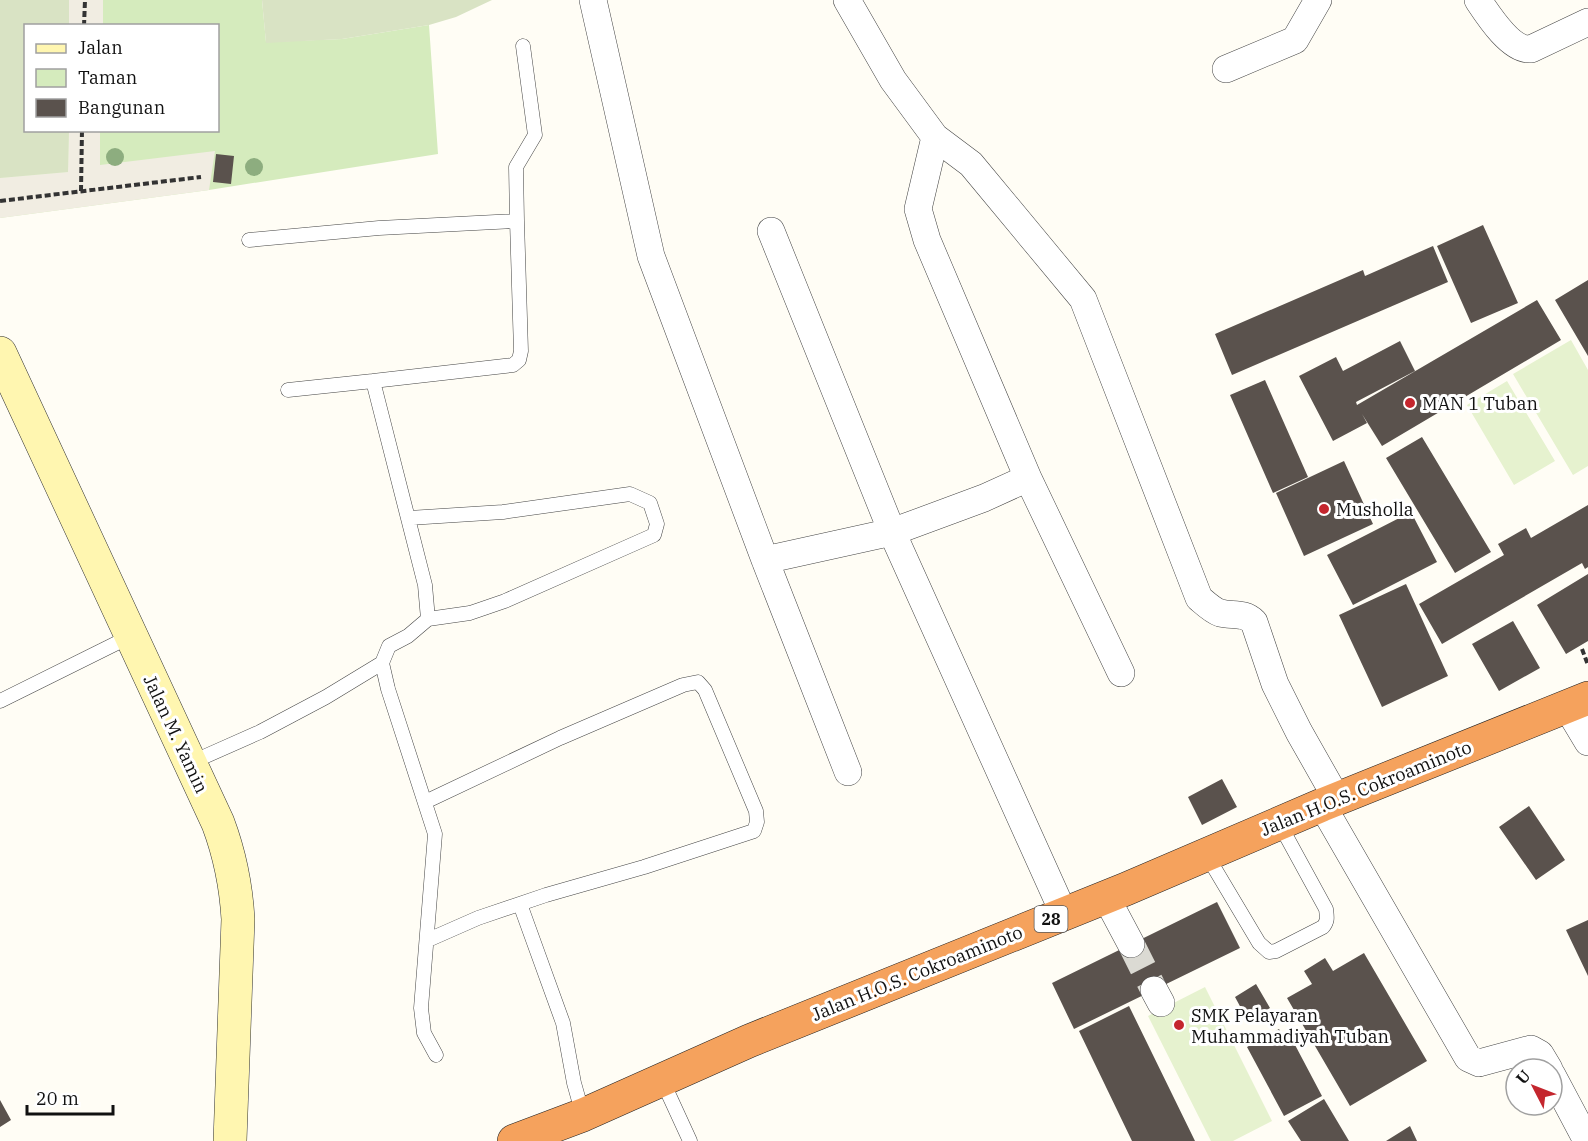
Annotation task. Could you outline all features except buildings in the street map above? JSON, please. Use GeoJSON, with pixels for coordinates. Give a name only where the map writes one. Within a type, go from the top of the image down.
{"type":"FeatureCollection","features":[{"type":"Feature","properties":{"kind":"highway","name":"Jalan H.O.S. Cokroaminoto"},"geometry":{"type":"LineString","coordinates":[[514,1141],[583,1115],[749,1041],[1577,703]]}},
{"type":"Feature","properties":{"kind":"main road","name":"Jalan M. Yamin"},"geometry":{"type":"LineString","coordinates":[[0,353],[226,845],[236,890],[238,932],[230,1141]]}},
{"type":"Feature","properties":{"kind":"street"},"geometry":{"type":"LineString","coordinates":[[593,0],[651,256],[765,560],[848,772]]}},
{"type":"Feature","properties":{"kind":"street"},"geometry":{"type":"LineString","coordinates":[[847,0],[893,80],[935,137],[970,164],[1083,299],[1199,598],[1212,609],[1222,613],[1248,616],[1254,622],[1275,684],[1330,802],[1468,1058],[1479,1063],[1532,1049],[1542,1057]]}},
{"type":"Feature","properties":{"kind":"street"},"geometry":{"type":"LineString","coordinates":[[1226,69],[1295,40],[1318,0]]}},
{"type":"Feature","properties":{"kind":"street"},"geometry":{"type":"LineString","coordinates":[[1478,0],[1510,40],[1523,49],[1531,49],[1588,22]]}},
{"type":"Feature","properties":{"kind":"street"},"geometry":{"type":"LineString","coordinates":[[935,137],[918,208],[927,240],[1028,478],[1121,672]]}},
{"type":"Feature","properties":{"kind":"street"},"geometry":{"type":"LineString","coordinates":[[771,231],[892,532],[1064,914]]}},
{"type":"Feature","properties":{"kind":"street"},"geometry":{"type":"LineString","coordinates":[[765,560],[892,532],[984,498],[1028,478]]}},
{"type":"Feature","properties":{"kind":"street"},"geometry":{"type":"LineString","coordinates":[[1577,703],[1588,742]]}},
{"type":"Feature","properties":{"kind":"street"},"geometry":{"type":"LineString","coordinates":[[1106,897],[1131,944]]}},
{"type":"Feature","properties":{"kind":"street"},"geometry":{"type":"LineString","coordinates":[[1564,1098],[1587,1141]]}},
{"type":"Feature","properties":{"kind":"lane"},"geometry":{"type":"LineString","coordinates":[[288,390],[513,365],[519,360],[521,351],[516,167],[535,135],[523,46]]}},
{"type":"Feature","properties":{"kind":"lane"},"geometry":{"type":"LineString","coordinates":[[249,240],[379,228],[517,221]]}},
{"type":"Feature","properties":{"kind":"lane"},"geometry":{"type":"LineString","coordinates":[[373,381],[425,585],[428,619]]}},
{"type":"Feature","properties":{"kind":"lane"},"geometry":{"type":"LineString","coordinates":[[409,518],[503,512],[630,494],[650,503],[657,524],[654,535],[540,587],[470,613],[428,619],[408,636],[389,646],[382,663],[388,689],[435,834],[421,1008],[424,1033],[436,1055]]}},
{"type":"Feature","properties":{"kind":"lane"},"geometry":{"type":"LineString","coordinates":[[0,701],[131,636]]}},
{"type":"Feature","properties":{"kind":"lane"},"geometry":{"type":"LineString","coordinates":[[190,763],[260,732],[326,697],[382,663]]}},
{"type":"Feature","properties":{"kind":"lane"},"geometry":{"type":"LineString","coordinates":[[425,802],[560,738],[683,685],[698,681],[705,690],[756,811],[757,822],[754,831],[478,918],[428,940]]}},
{"type":"Feature","properties":{"kind":"lane"},"geometry":{"type":"LineString","coordinates":[[1206,855],[1259,943],[1269,952],[1276,951],[1323,927],[1327,922],[1326,909],[1279,823]]}},
{"type":"Feature","properties":{"kind":"lane"},"geometry":{"type":"LineString","coordinates":[[520,904],[563,1023],[574,1083],[583,1115]]}},
{"type":"Feature","properties":{"kind":"lane"},"geometry":{"type":"LineString","coordinates":[[662,1080],[690,1141]]}},
{"type":"Feature","properties":{"kind":"path"},"geometry":{"type":"LineString","coordinates":[[84,24],[85,0]]}},
{"type":"Feature","properties":{"kind":"path"},"geometry":{"type":"LineString","coordinates":[[81,191],[82,132]]}},
{"type":"Feature","properties":{"kind":"path"},"geometry":{"type":"LineString","coordinates":[[0,201],[201,177]]}},
{"type":"Feature","properties":{"kind":"path"},"geometry":{"type":"LineString","coordinates":[[1582,648],[1588,665]]}},
{"type":"Feature","properties":{"kind":"green space"},"geometry":{"type":"Polygon","coordinates":[[[0,0],[262,0],[266,42],[342,39],[429,25],[438,154],[209,190],[0,218],[0,0]]]}},
{"type":"Feature","properties":{"kind":"green space"},"geometry":{"type":"Polygon","coordinates":[[[0,0],[69,0],[69,24],[24,24],[24,132],[69,132],[68,172],[0,178],[0,0]]]}},
{"type":"Feature","properties":{"kind":"green space"},"geometry":{"type":"Polygon","coordinates":[[[262,0],[492,0],[456,17],[429,25],[342,39],[266,43],[262,0]]]}},
{"type":"Feature","properties":{"kind":"green space"},"geometry":{"type":"Polygon","coordinates":[[[1571,340],[1588,370],[1588,466],[1573,475],[1513,374],[1571,340]]]}},
{"type":"Feature","properties":{"kind":"green space"},"geometry":{"type":"Polygon","coordinates":[[[1507,381],[1555,461],[1514,485],[1467,405],[1507,381]]]}},
{"type":"Feature","properties":{"kind":"green space"},"geometry":{"type":"Polygon","coordinates":[[[1205,987],[1272,1121],[1233,1141],[1211,1141],[1148,1016],[1205,987]]]}},
{"type":"Feature","properties":{"kind":"shaded area"},"geometry":{"type":"Polygon","coordinates":[[[69,0],[103,0],[103,24],[69,24],[69,0]]]}},
{"type":"Feature","properties":{"kind":"shaded area"},"geometry":{"type":"Polygon","coordinates":[[[69,132],[100,132],[100,165],[215,151],[209,190],[0,218],[0,178],[68,172],[69,132]]]}},
{"type":"Feature","properties":{"kind":"tunnel"},"geometry":{"type":"LineString","coordinates":[[1131,944],[1154,990]]}},
{"type":"Feature","properties":{"kind":"place","name":"MAN 1 Tuban"},"geometry":{"type":"Point","coordinates":[1410,403]}},
{"type":"Feature","properties":{"kind":"place","name":"Musholla"},"geometry":{"type":"Point","coordinates":[1324,509]}},
{"type":"Feature","properties":{"kind":"place","name":"SMK Pelayaran Muhammadiyah Tuban"},"geometry":{"type":"Point","coordinates":[1179,1025]}}]}
